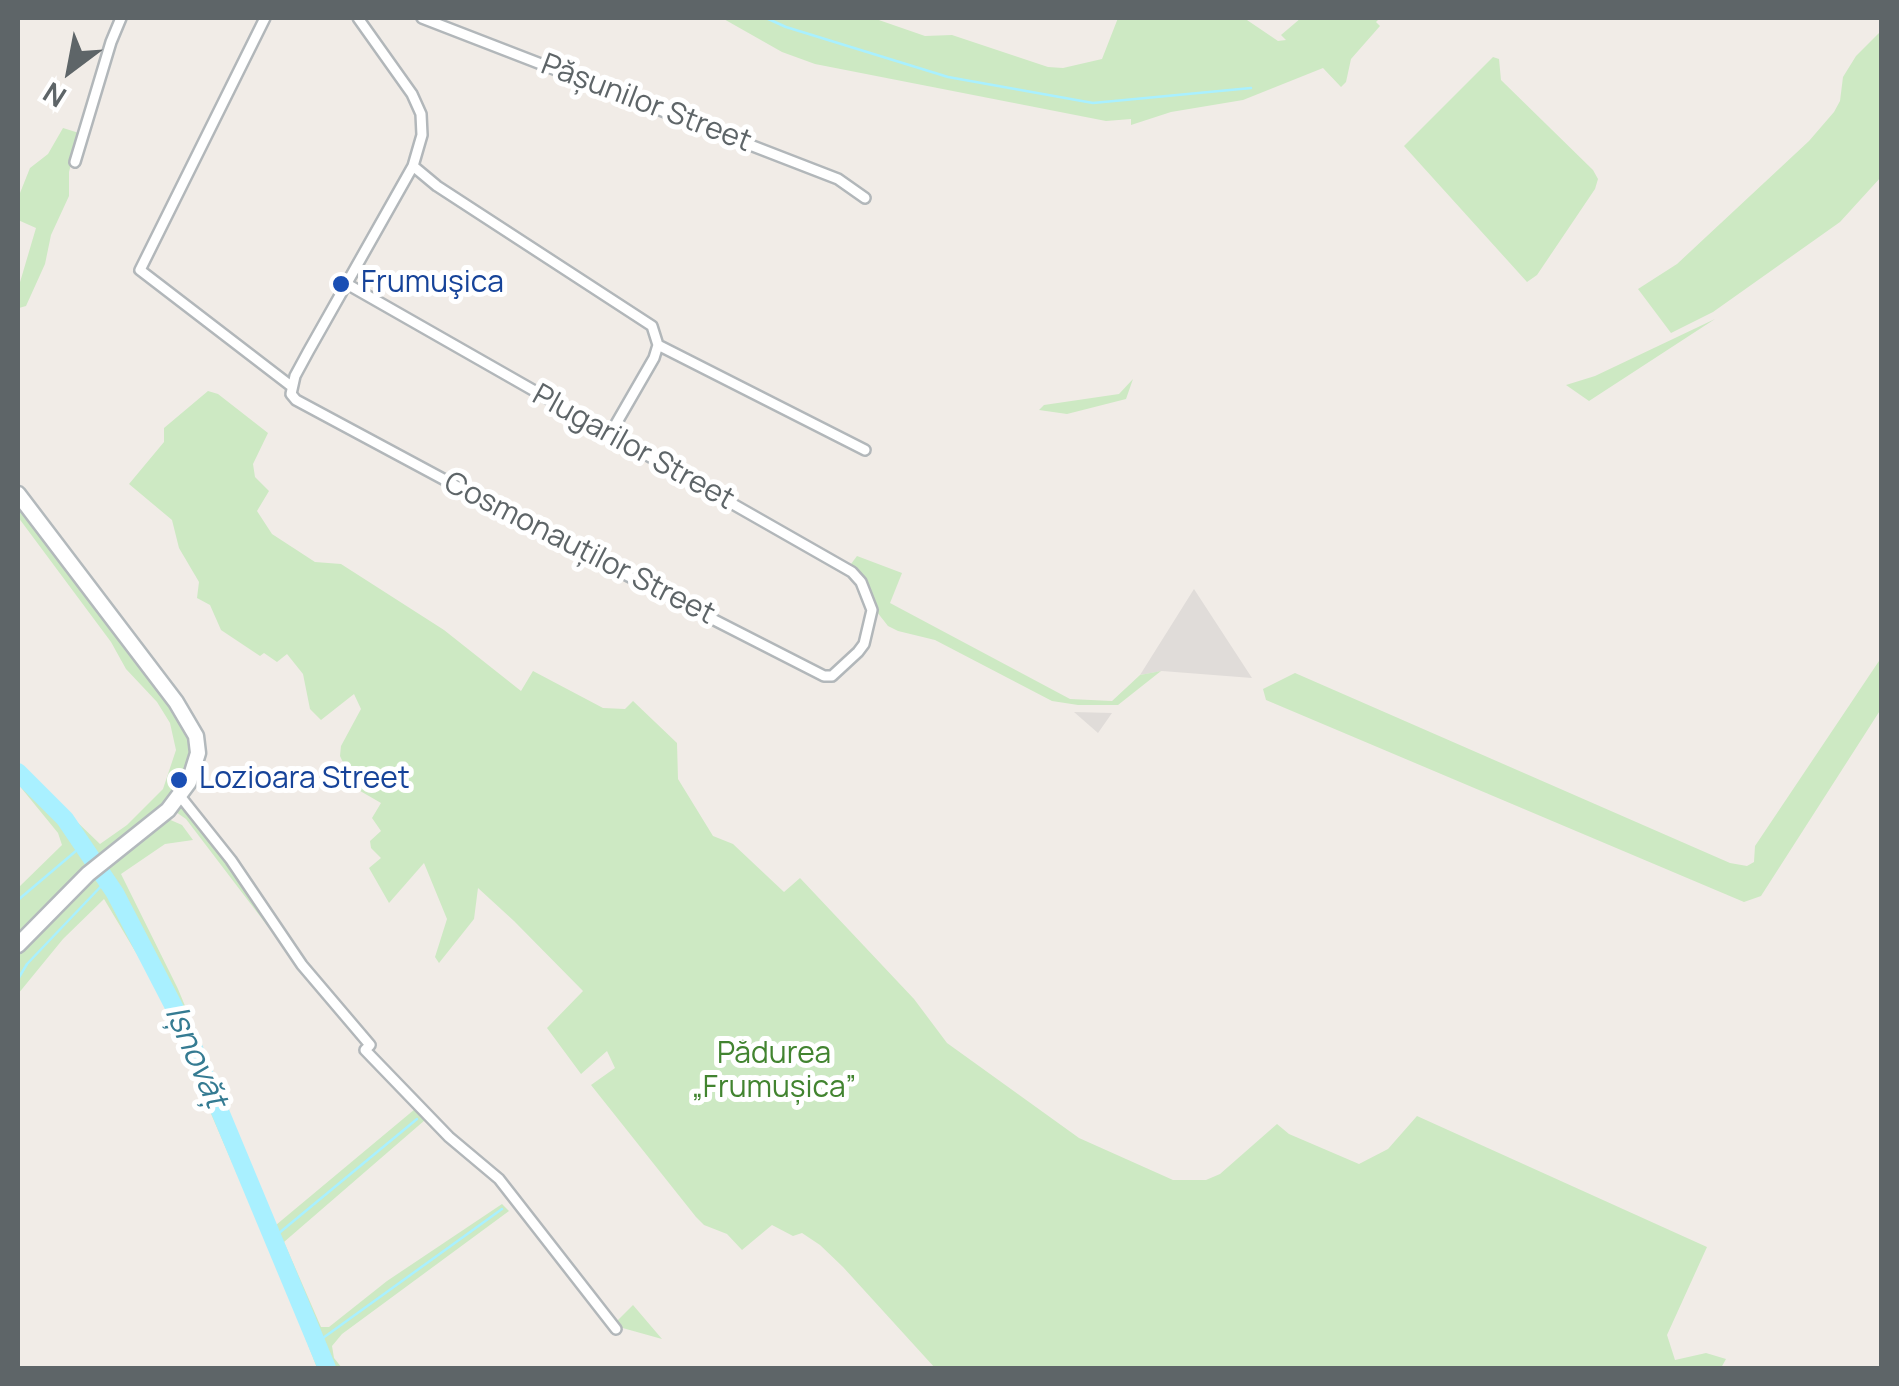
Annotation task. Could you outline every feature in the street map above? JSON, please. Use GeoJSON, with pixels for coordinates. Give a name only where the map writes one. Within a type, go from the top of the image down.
{"type":"FeatureCollection","features":[{"type":"Feature","properties":{"kind":"street"},"geometry":{"type":"LineString","coordinates":[[75,162],[111,42],[122,18]]}},
{"type":"Feature","properties":{"kind":"street"},"geometry":{"type":"LineString","coordinates":[[265,18],[140,270],[291,390],[413,166],[422,135],[421,114],[399,75],[358,18]]}},
{"type":"Feature","properties":{"kind":"street","name":"Pășunilor Street"},"geometry":{"type":"LineString","coordinates":[[422,18],[838,179],[865,198]]}},
{"type":"Feature","properties":{"kind":"street"},"geometry":{"type":"LineString","coordinates":[[413,166],[652,326],[658,345],[654,358],[609,436]]}},
{"type":"Feature","properties":{"kind":"street","name":"Plugarilor Street"},"geometry":{"type":"LineString","coordinates":[[348,284],[852,572],[861,582],[872,610],[864,644]]}},
{"type":"Feature","properties":{"kind":"street"},"geometry":{"type":"LineString","coordinates":[[658,345],[865,450]]}},
{"type":"Feature","properties":{"kind":"street","name":"Cosmonauților Street"},"geometry":{"type":"LineString","coordinates":[[291,390],[296,400],[540,531],[824,676],[832,676],[845,666],[864,644]]}},
{"type":"Feature","properties":{"kind":"street"},"geometry":{"type":"LineString","coordinates":[[18,494],[189,721],[198,753],[195,770],[168,810],[88,874],[18,944]]}},
{"type":"Feature","properties":{"kind":"street"},"geometry":{"type":"LineString","coordinates":[[180,796],[231,860],[302,965],[370,1045],[365,1050],[449,1137],[499,1179],[616,1329]]}},
{"type":"Feature","properties":{"kind":"shaded area"},"geometry":{"type":"Polygon","coordinates":[[[1194,589],[1252,678],[1162,671],[1140,675],[1194,589]]]}},
{"type":"Feature","properties":{"kind":"shaded area"},"geometry":{"type":"Polygon","coordinates":[[[1074,712],[1112,713],[1098,733],[1074,712]]]}},
{"type":"Feature","properties":{"kind":"green space"},"geometry":{"type":"Polygon","coordinates":[[[722,18],[873,18],[925,36],[952,35],[1048,67],[1063,68],[1102,59],[1118,18],[1244,18],[1278,41],[1286,40],[1281,35],[1301,18],[1380,18],[1376,22],[1380,26],[1351,59],[1346,82],[1341,87],[1323,68],[1243,100],[1171,112],[1131,125],[1131,119],[1106,121],[815,64],[782,52],[722,18]]]}},
{"type":"Feature","properties":{"kind":"green space"},"geometry":{"type":"Polygon","coordinates":[[[1881,31],[1881,177],[1840,222],[1713,312],[1671,333],[1638,289],[1677,264],[1809,141],[1834,112],[1840,101],[1843,77],[1856,56],[1881,31]]]}},
{"type":"Feature","properties":{"kind":"green space"},"geometry":{"type":"Polygon","coordinates":[[[1493,57],[1499,59],[1501,80],[1598,179],[1537,275],[1527,282],[1404,146],[1493,57]]]}},
{"type":"Feature","properties":{"kind":"green space"},"geometry":{"type":"Polygon","coordinates":[[[63,128],[79,133],[69,172],[69,196],[51,235],[45,264],[26,306],[19,308],[18,289],[36,228],[18,220],[18,198],[30,168],[48,154],[63,128]]]}},
{"type":"Feature","properties":{"kind":"green space"},"geometry":{"type":"Polygon","coordinates":[[[1715,319],[1589,401],[1566,385],[1595,376],[1715,319]]]}},
{"type":"Feature","properties":{"kind":"green space"},"geometry":{"type":"Polygon","coordinates":[[[1133,379],[1126,399],[1067,414],[1039,410],[1044,405],[1119,394],[1133,379]]]}},
{"type":"Feature","properties":{"kind":"green space","name":"Pădurea „Frumușica”"},"geometry":{"type":"Polygon","coordinates":[[[208,391],[218,394],[268,433],[253,464],[255,477],[269,491],[257,511],[272,534],[315,562],[341,564],[444,630],[521,691],[533,671],[603,708],[625,709],[633,701],[677,743],[678,779],[713,836],[733,844],[784,892],[800,878],[914,999],[947,1043],[1079,1138],[1173,1180],[1206,1180],[1220,1174],[1277,1124],[1289,1134],[1359,1164],[1388,1149],[1417,1116],[1707,1247],[1667,1335],[1675,1360],[1706,1353],[1726,1359],[1721,1368],[935,1368],[843,1267],[802,1233],[793,1236],[772,1225],[742,1250],[727,1234],[704,1225],[696,1217],[591,1085],[615,1068],[607,1051],[581,1074],[547,1028],[583,991],[514,921],[478,888],[474,919],[439,963],[435,957],[447,919],[424,863],[389,903],[369,868],[381,858],[370,841],[381,831],[372,818],[381,803],[355,788],[340,756],[341,746],[361,709],[354,694],[321,720],[310,709],[303,674],[287,654],[277,662],[264,653],[260,656],[221,630],[210,605],[197,598],[199,582],[179,548],[172,520],[129,484],[164,442],[164,428],[208,391]]]}},
{"type":"Feature","properties":{"kind":"green space"},"geometry":{"type":"Polygon","coordinates":[[[18,501],[181,716],[195,748],[184,781],[161,808],[83,868],[18,936],[18,888],[62,845],[58,833],[18,784],[18,765],[100,844],[127,825],[163,789],[176,750],[170,723],[157,702],[126,669],[111,642],[18,517],[18,501]]]}},
{"type":"Feature","properties":{"kind":"green space"},"geometry":{"type":"Polygon","coordinates":[[[857,556],[902,573],[890,603],[1070,699],[1112,701],[1140,675],[1161,671],[1118,705],[1052,701],[935,640],[888,626],[851,564],[857,556]]]}},
{"type":"Feature","properties":{"kind":"green space"},"geometry":{"type":"Polygon","coordinates":[[[1881,658],[1881,709],[1761,896],[1744,902],[1266,700],[1263,689],[1295,673],[1730,863],[1747,866],[1754,862],[1755,846],[1881,658]]]}},
{"type":"Feature","properties":{"kind":"green space"},"geometry":{"type":"Polygon","coordinates":[[[181,803],[272,927],[186,819],[173,810],[181,803]]]}},
{"type":"Feature","properties":{"kind":"green space"},"geometry":{"type":"Polygon","coordinates":[[[166,818],[182,825],[193,840],[165,844],[121,874],[178,989],[276,1225],[415,1109],[425,1120],[284,1242],[321,1327],[329,1327],[387,1281],[502,1204],[509,1211],[342,1334],[332,1346],[334,1358],[342,1368],[317,1368],[157,988],[104,899],[63,939],[18,994],[18,955],[88,883],[166,818]]]}},
{"type":"Feature","properties":{"kind":"green space"},"geometry":{"type":"Polygon","coordinates":[[[633,1305],[662,1339],[619,1327],[616,1322],[633,1305]]]}},
{"type":"Feature","properties":{"kind":"waterway"},"geometry":{"type":"LineString","coordinates":[[766,18],[948,77],[1093,103],[1251,88]]}},
{"type":"Feature","properties":{"kind":"waterway","name":"Ișnovăț"},"geometry":{"type":"LineString","coordinates":[[18,772],[65,819],[115,893],[187,1032],[327,1368]]}},
{"type":"Feature","properties":{"kind":"waterway"},"geometry":{"type":"LineString","coordinates":[[18,900],[83,845]]}},
{"type":"Feature","properties":{"kind":"waterway"},"geometry":{"type":"LineString","coordinates":[[18,979],[27,964],[107,880]]}},
{"type":"Feature","properties":{"kind":"waterway"},"geometry":{"type":"LineString","coordinates":[[273,1238],[417,1119]]}},
{"type":"Feature","properties":{"kind":"waterway"},"geometry":{"type":"LineString","coordinates":[[316,1343],[502,1209]]}},
{"type":"Feature","properties":{"kind":"place","name":"Frumuşica"},"geometry":{"type":"Point","coordinates":[341,284]}},
{"type":"Feature","properties":{"kind":"place","name":"Lozioara Street"},"geometry":{"type":"Point","coordinates":[179,780]}}]}
